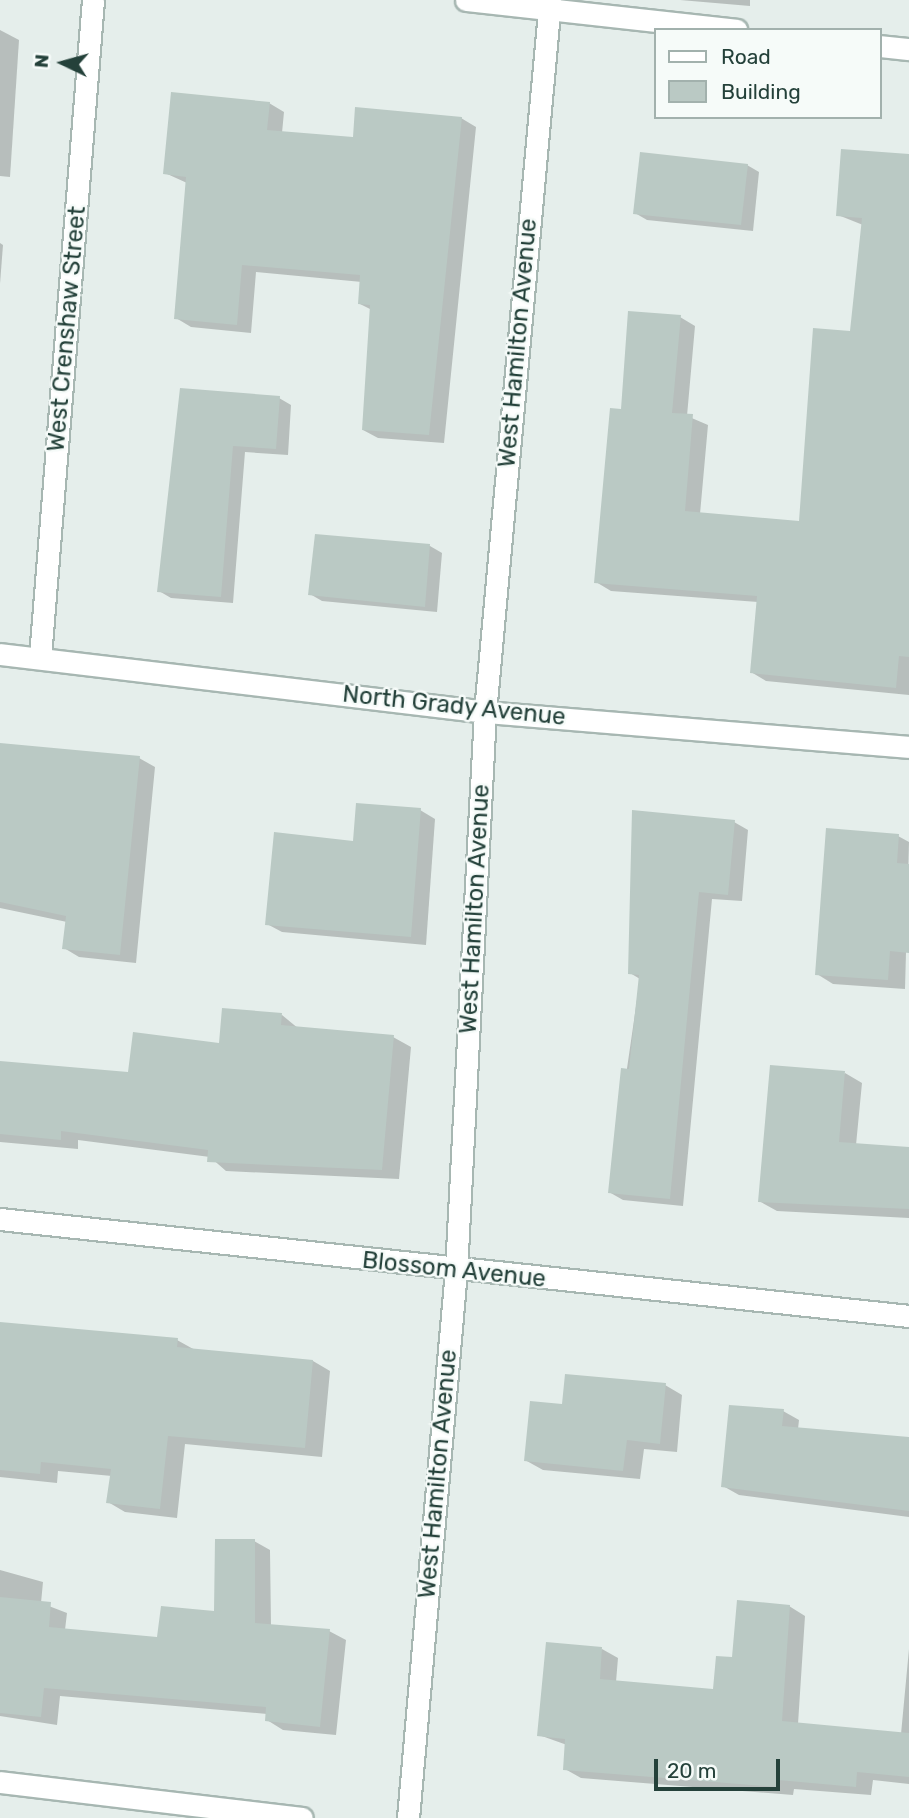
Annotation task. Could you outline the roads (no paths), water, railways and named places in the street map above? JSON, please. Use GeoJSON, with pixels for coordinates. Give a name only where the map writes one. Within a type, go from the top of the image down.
{"type":"FeatureCollection","features":[{"type":"Feature","properties":{"kind":"street","name":"West Crenshaw Street"},"geometry":{"type":"LineString","coordinates":[[40,657],[93,0]]}},
{"type":"Feature","properties":{"kind":"street"},"geometry":{"type":"LineString","coordinates":[[466,0],[549,4],[722,28]]}},
{"type":"Feature","properties":{"kind":"street","name":"West Hamilton Avenue"},"geometry":{"type":"LineString","coordinates":[[408,1818],[456,1271],[485,712],[549,4]]}},
{"type":"Feature","properties":{"kind":"street"},"geometry":{"type":"LineString","coordinates":[[881,46],[909,49]]}},
{"type":"Feature","properties":{"kind":"street","name":"North Grady Avenue"},"geometry":{"type":"LineString","coordinates":[[0,654],[485,712],[909,747]]}},
{"type":"Feature","properties":{"kind":"street","name":"Blossom Avenue"},"geometry":{"type":"LineString","coordinates":[[0,1219],[456,1271],[909,1316]]}},
{"type":"Feature","properties":{"kind":"street"},"geometry":{"type":"LineString","coordinates":[[0,1782],[302,1818]]}}]}
